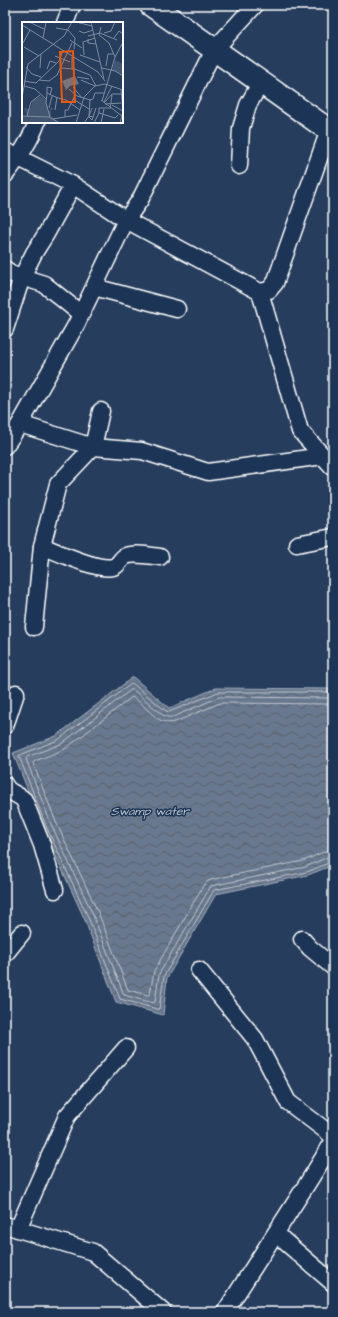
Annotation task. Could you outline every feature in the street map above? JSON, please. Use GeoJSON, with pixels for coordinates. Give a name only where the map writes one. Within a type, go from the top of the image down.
{"type":"FeatureCollection","features":[{"type":"Feature","properties":{"kind":"main road"},"geometry":{"type":"LineString","coordinates":[[151,5],[331,132]]}},
{"type":"Feature","properties":{"kind":"street"},"geometry":{"type":"LineString","coordinates":[[65,22],[72,5]]}},
{"type":"Feature","properties":{"kind":"street"},"geometry":{"type":"LineString","coordinates":[[5,446],[20,424],[81,314],[126,220],[140,200],[214,50],[255,5]]}},
{"type":"Feature","properties":{"kind":"street"},"geometry":{"type":"LineString","coordinates":[[239,166],[241,128],[248,105],[261,82]]}},
{"type":"Feature","properties":{"kind":"street"},"geometry":{"type":"LineString","coordinates":[[5,175],[12,154],[34,130],[37,123]]}},
{"type":"Feature","properties":{"kind":"street"},"geometry":{"type":"LineString","coordinates":[[12,154],[73,185],[126,220],[260,292],[269,290],[274,283],[331,132]]}},
{"type":"Feature","properties":{"kind":"street"},"geometry":{"type":"LineString","coordinates":[[5,329],[22,277],[73,185]]}},
{"type":"Feature","properties":{"kind":"street"},"geometry":{"type":"LineString","coordinates":[[5,269],[12,274],[44,284],[81,314]]}},
{"type":"Feature","properties":{"kind":"street"},"geometry":{"type":"LineString","coordinates":[[94,287],[177,309]]}},
{"type":"Feature","properties":{"kind":"street"},"geometry":{"type":"LineString","coordinates":[[260,292],[300,431],[328,462]]}},
{"type":"Feature","properties":{"kind":"street"},"geometry":{"type":"LineString","coordinates":[[34,627],[42,546],[58,484],[93,448],[101,411]]}},
{"type":"Feature","properties":{"kind":"street"},"geometry":{"type":"LineString","coordinates":[[20,424],[93,448],[142,452],[208,472],[328,462]]}},
{"type":"Feature","properties":{"kind":"street"},"geometry":{"type":"LineString","coordinates":[[297,544],[333,538]]}},
{"type":"Feature","properties":{"kind":"street"},"geometry":{"type":"LineString","coordinates":[[42,546],[93,566],[113,567],[128,554],[160,557]]}},
{"type":"Feature","properties":{"kind":"street"},"geometry":{"type":"LineString","coordinates":[[5,726],[16,693]]}},
{"type":"Feature","properties":{"kind":"street"},"geometry":{"type":"LineString","coordinates":[[5,784],[5,787],[9,791],[20,795],[24,800],[42,844],[55,890]]}},
{"type":"Feature","properties":{"kind":"street"},"geometry":{"type":"LineString","coordinates":[[5,954],[22,933]]}},
{"type":"Feature","properties":{"kind":"street"},"geometry":{"type":"LineString","coordinates":[[302,939],[310,948],[333,967]]}},
{"type":"Feature","properties":{"kind":"street"},"geometry":{"type":"LineString","coordinates":[[199,970],[255,1039],[288,1102],[333,1137],[276,1233],[225,1312]]}},
{"type":"Feature","properties":{"kind":"street"},"geometry":{"type":"LineString","coordinates":[[126,1048],[67,1116],[12,1227],[93,1252],[163,1312]]}},
{"type":"Feature","properties":{"kind":"street"},"geometry":{"type":"LineString","coordinates":[[276,1233],[333,1283]]}},
{"type":"Feature","properties":{"kind":"water","name":"Swamp water"},"geometry":{"type":"Polygon","coordinates":[[[133,677],[169,708],[216,688],[333,689],[333,865],[308,875],[216,894],[167,978],[163,1015],[116,1002],[84,918],[43,828],[13,753],[56,736],[133,677]]]}}]}
